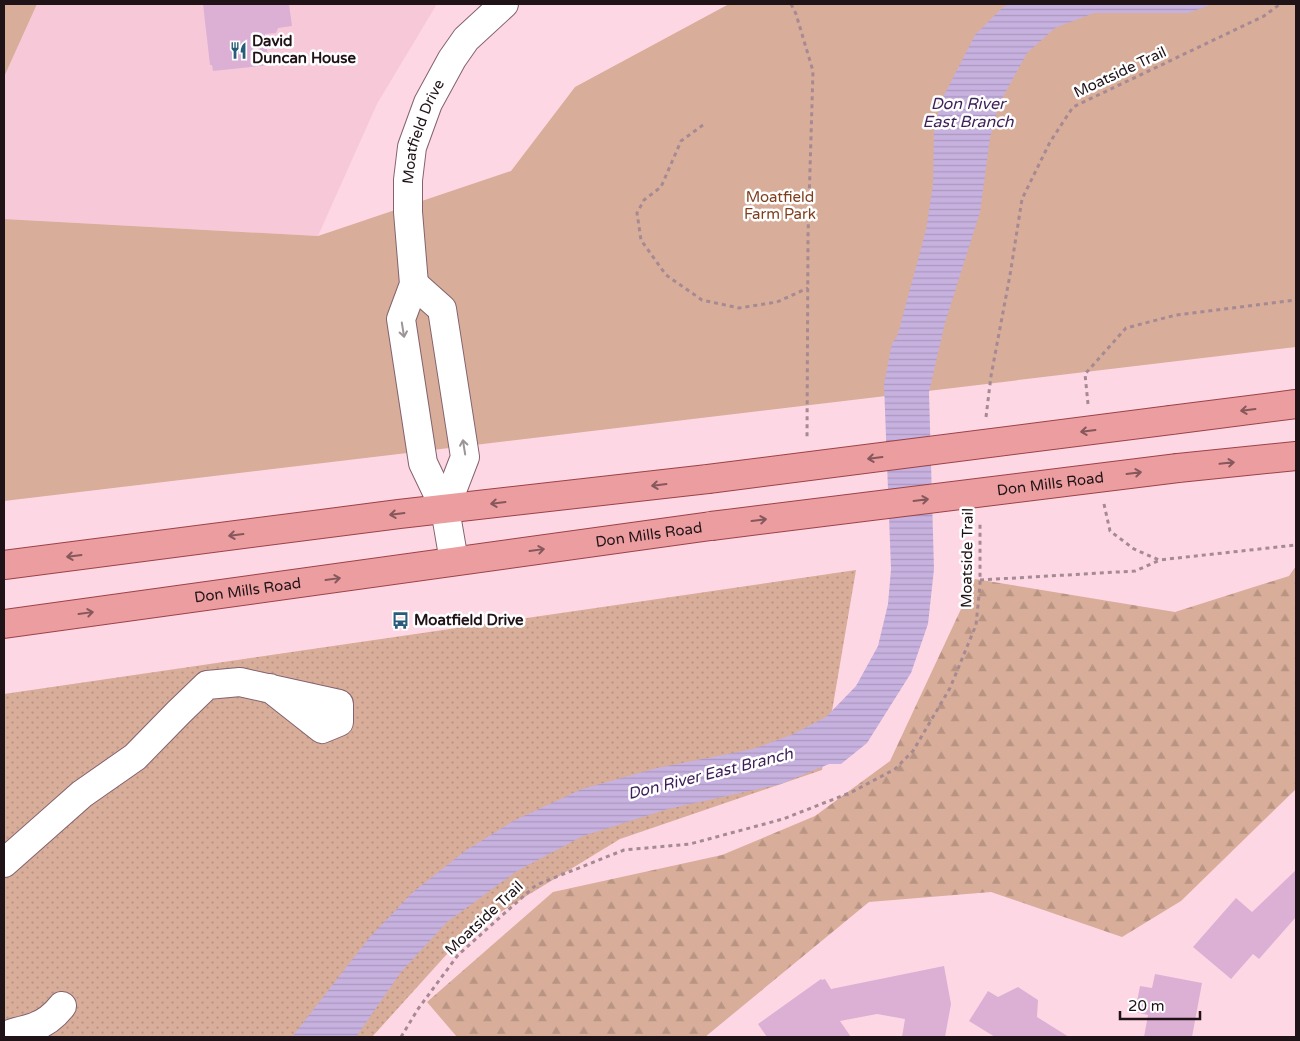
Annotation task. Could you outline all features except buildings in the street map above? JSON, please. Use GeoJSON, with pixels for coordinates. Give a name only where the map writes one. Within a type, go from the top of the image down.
{"type":"FeatureCollection","features":[{"type":"Feature","properties":{"kind":"main road"},"geometry":{"type":"LineString","coordinates":[[4,565],[398,514],[708,479],[1296,404]]}},
{"type":"Feature","properties":{"kind":"main road","name":"Don Mills Road"},"geometry":{"type":"LineString","coordinates":[[4,624],[711,526],[1178,468],[1296,456]]}},
{"type":"Feature","properties":{"kind":"street","name":"Moatfield Drive"},"geometry":{"type":"LineString","coordinates":[[454,561],[445,510],[423,463],[401,318],[414,284],[408,212],[408,180],[412,148],[428,103],[452,58],[466,40],[504,4]]}},
{"type":"Feature","properties":{"kind":"street"},"geometry":{"type":"LineString","coordinates":[[414,284],[442,309],[465,457],[445,510]]}},
{"type":"Feature","properties":{"kind":"street"},"geometry":{"type":"LineString","coordinates":[[4,863],[82,794],[135,756],[207,685],[240,682],[270,688]]}},
{"type":"Feature","properties":{"kind":"street"},"geometry":{"type":"LineString","coordinates":[[4,1037],[10,1033],[35,1027],[54,1015],[62,1006]]}},
{"type":"Feature","properties":{"kind":"path"},"geometry":{"type":"LineString","coordinates":[[791,4],[796,14],[813,71],[808,288],[807,445]]}},
{"type":"Feature","properties":{"kind":"path","name":"Moatside Trail"},"geometry":{"type":"LineString","coordinates":[[986,422],[991,376],[1022,199],[1050,142],[1073,107],[1264,16],[1280,4]]}},
{"type":"Feature","properties":{"kind":"path"},"geometry":{"type":"LineString","coordinates":[[703,125],[681,141],[661,188],[644,200],[637,213],[641,240],[666,275],[702,300],[740,308],[777,302],[808,288]]}},
{"type":"Feature","properties":{"kind":"path","name":"Moatside Trail"},"geometry":{"type":"LineString","coordinates":[[401,1037],[418,1009],[458,955],[536,884],[624,850],[690,844],[783,819],[852,792],[895,769],[913,751],[950,688],[976,626],[980,580],[980,514]]}},
{"type":"Feature","properties":{"kind":"path"},"geometry":{"type":"LineString","coordinates":[[980,580],[1135,571],[1159,560]]}},
{"type":"Feature","properties":{"kind":"shaded area"},"geometry":{"type":"Polygon","coordinates":[[[37,4],[437,4],[377,104],[318,236],[4,219],[4,77],[37,4]]]}},
{"type":"Feature","properties":{"kind":"green space"},"geometry":{"type":"Polygon","coordinates":[[[4,4],[37,4],[4,77],[4,4]]]}},
{"type":"Feature","properties":{"kind":"green space","name":"Moatfield Farm Park"},"geometry":{"type":"Polygon","coordinates":[[[729,4],[1296,4],[1296,347],[4,501],[4,219],[318,236],[511,171],[575,87],[729,4]]]}},
{"type":"Feature","properties":{"kind":"green space"},"geometry":{"type":"Polygon","coordinates":[[[1296,566],[1296,789],[1181,901],[1122,937],[991,892],[869,902],[705,1037],[457,1037],[427,1002],[553,892],[722,855],[815,816],[890,761],[975,579],[1175,612],[1289,576],[1296,566]]]}},
{"type":"Feature","properties":{"kind":"green space"},"geometry":{"type":"Polygon","coordinates":[[[856,570],[822,770],[620,839],[466,933],[372,1037],[4,1037],[4,694],[856,570]]]}},
{"type":"Feature","properties":{"kind":"water","name":"Don River East Branch"},"geometry":{"type":"Polygon","coordinates":[[[1009,4],[1213,4],[1188,13],[1094,13],[1055,28],[1027,53],[999,104],[990,138],[980,212],[945,323],[929,392],[934,569],[928,624],[911,673],[867,743],[841,764],[829,764],[781,784],[668,809],[583,836],[517,871],[447,922],[401,972],[356,1037],[292,1037],[369,938],[413,892],[465,851],[513,821],[582,789],[657,768],[753,749],[791,735],[826,717],[856,686],[878,646],[888,604],[891,569],[884,384],[892,343],[897,337],[926,230],[933,184],[934,131],[941,101],[975,35],[1002,8],[1009,4]]]}},
{"type":"Feature","properties":{"kind":"place","name":"David Duncan House"},"geometry":{"type":"Point","coordinates":[238,50]}},
{"type":"Feature","properties":{"kind":"place","name":"Moatfield Drive"},"geometry":{"type":"Point","coordinates":[400,620]}}]}
